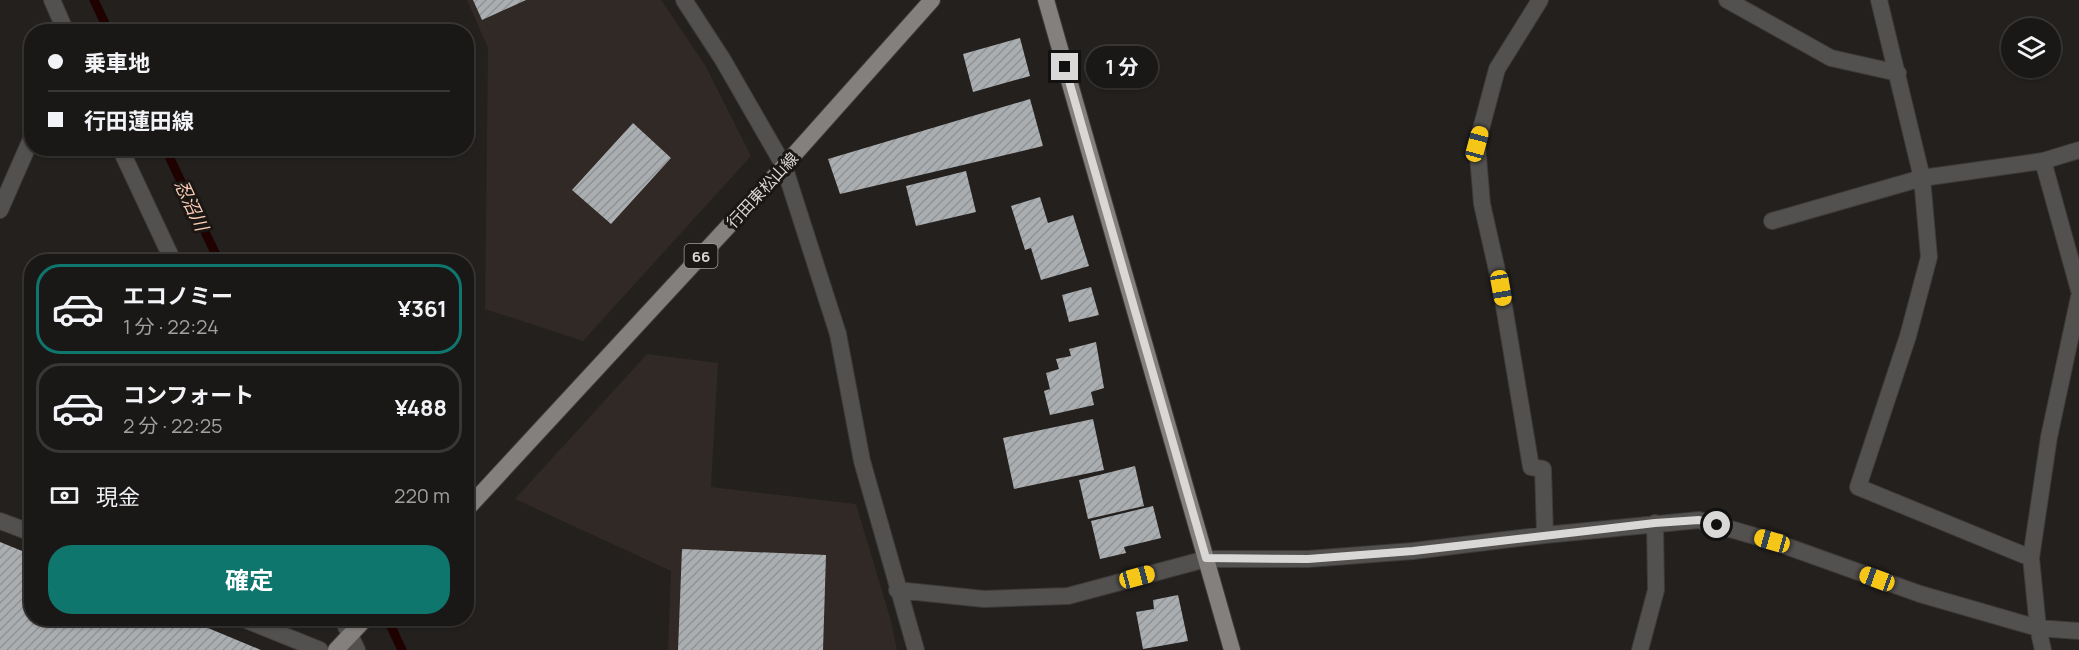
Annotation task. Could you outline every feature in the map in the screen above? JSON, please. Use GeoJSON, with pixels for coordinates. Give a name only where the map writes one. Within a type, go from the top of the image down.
{"type":"FeatureCollection","features":[{"type":"Feature","properties":{"kind":"main road","name":"行田東松山線"},"geometry":{"type":"LineString","coordinates":[[474,501],[784,166],[932,0]]}},
{"type":"Feature","properties":{"kind":"main road"},"geometry":{"type":"LineString","coordinates":[[1046,0],[1232,650]]}},
{"type":"Feature","properties":{"kind":"main road"},"geometry":{"type":"LineString","coordinates":[[336,650],[354,643],[362,626]]}},
{"type":"Feature","properties":{"kind":"street"},"geometry":{"type":"LineString","coordinates":[[684,0],[723,60],[784,166],[838,334],[862,461],[916,650]]}},
{"type":"Feature","properties":{"kind":"street"},"geometry":{"type":"LineString","coordinates":[[1540,0],[1497,69],[1477,144],[1482,204],[1501,288],[1531,467],[1543,469],[1545,535]]}},
{"type":"Feature","properties":{"kind":"street"},"geometry":{"type":"LineString","coordinates":[[1727,0],[1831,58],[1898,73]]}},
{"type":"Feature","properties":{"kind":"street"},"geometry":{"type":"LineString","coordinates":[[1879,0],[1922,178],[1929,257],[1908,336],[1858,487],[2031,558]]}},
{"type":"Feature","properties":{"kind":"street"},"geometry":{"type":"LineString","coordinates":[[56,1],[63,24]]}},
{"type":"Feature","properties":{"kind":"street"},"geometry":{"type":"LineString","coordinates":[[1772,221],[1922,178],[2043,161],[2079,150]]}},
{"type":"Feature","properties":{"kind":"street"},"geometry":{"type":"LineString","coordinates":[[0,210],[24,155]]}},
{"type":"Feature","properties":{"kind":"street"},"geometry":{"type":"LineString","coordinates":[[124,156],[170,254]]}},
{"type":"Feature","properties":{"kind":"street"},"geometry":{"type":"LineString","coordinates":[[2043,161],[2079,290]]}},
{"type":"Feature","properties":{"kind":"street"},"geometry":{"type":"LineString","coordinates":[[2043,650],[2038,628],[2031,558],[2049,437],[2079,297]]}},
{"type":"Feature","properties":{"kind":"street"},"geometry":{"type":"LineString","coordinates":[[897,590],[984,599],[1068,596],[1206,558],[1308,559],[1413,551],[1699,520],[1772,541],[1920,594],[2038,628],[2079,632]]}},
{"type":"Feature","properties":{"kind":"street"},"geometry":{"type":"LineString","coordinates":[[0,521],[24,530]]}},
{"type":"Feature","properties":{"kind":"street"},"geometry":{"type":"LineString","coordinates":[[1640,650],[1656,590],[1655,523]]}},
{"type":"Feature","properties":{"kind":"street"},"geometry":{"type":"LineString","coordinates":[[261,626],[320,650]]}},
{"type":"Feature","properties":{"kind":"street"},"geometry":{"type":"LineString","coordinates":[[346,626],[354,643]]}},
{"type":"Feature","properties":{"kind":"shaded area"},"geometry":{"type":"Polygon","coordinates":[[[467,0],[661,0],[705,65],[751,156],[583,341],[485,309],[488,48],[467,0]]]}},
{"type":"Feature","properties":{"kind":"shaded area"},"geometry":{"type":"Polygon","coordinates":[[[647,354],[718,363],[711,487],[856,504],[891,621],[897,650],[668,650],[671,571],[515,499],[647,354]]]}},
{"type":"Feature","properties":{"kind":"building"},"geometry":{"type":"Polygon","coordinates":[[[473,0],[526,0],[482,20],[473,0]]]}},
{"type":"Feature","properties":{"kind":"building"},"geometry":{"type":"Polygon","coordinates":[[[1020,38],[1030,76],[973,92],[963,54],[1020,38]]]}},
{"type":"Feature","properties":{"kind":"building"},"geometry":{"type":"Polygon","coordinates":[[[1030,99],[1043,146],[840,194],[828,159],[1030,99]]]}},
{"type":"Feature","properties":{"kind":"building"},"geometry":{"type":"Polygon","coordinates":[[[633,123],[671,158],[611,224],[572,190],[633,123]]]}},
{"type":"Feature","properties":{"kind":"building"},"geometry":{"type":"Polygon","coordinates":[[[966,171],[976,212],[916,226],[906,186],[966,171]]]}},
{"type":"Feature","properties":{"kind":"building"},"geometry":{"type":"Polygon","coordinates":[[[1040,197],[1048,223],[1073,215],[1089,266],[1041,280],[1031,248],[1025,250],[1011,206],[1040,197]]]}},
{"type":"Feature","properties":{"kind":"building"},"geometry":{"type":"Polygon","coordinates":[[[1091,287],[1099,315],[1069,322],[1062,295],[1091,287]]]}},
{"type":"Feature","properties":{"kind":"building"},"geometry":{"type":"Polygon","coordinates":[[[1096,342],[1104,388],[1091,392],[1094,405],[1050,415],[1044,391],[1050,389],[1046,373],[1059,369],[1056,359],[1071,356],[1069,349],[1096,342]]]}},
{"type":"Feature","properties":{"kind":"building"},"geometry":{"type":"Polygon","coordinates":[[[1093,419],[1104,470],[1014,489],[1003,438],[1093,419]]]}},
{"type":"Feature","properties":{"kind":"building"},"geometry":{"type":"Polygon","coordinates":[[[1135,466],[1144,506],[1088,519],[1079,480],[1135,466]]]}},
{"type":"Feature","properties":{"kind":"building"},"geometry":{"type":"Polygon","coordinates":[[[1153,506],[1161,538],[1124,547],[1126,553],[1100,559],[1091,521],[1153,506]]]}},
{"type":"Feature","properties":{"kind":"building"},"geometry":{"type":"Polygon","coordinates":[[[0,542],[24,552],[24,626],[203,626],[261,650],[0,650],[0,542]]]}},
{"type":"Feature","properties":{"kind":"building"},"geometry":{"type":"Polygon","coordinates":[[[682,549],[826,555],[823,650],[678,650],[682,549]]]}},
{"type":"Feature","properties":{"kind":"building"},"geometry":{"type":"Polygon","coordinates":[[[1178,595],[1188,641],[1143,649],[1136,612],[1154,609],[1153,600],[1178,595]]]}},
{"type":"Feature","properties":{"kind":"waterway","name":"忍沼川"},"geometry":{"type":"LineString","coordinates":[[94,0],[105,24]]}},
{"type":"Feature","properties":{"kind":"waterway","name":"忍沼川"},"geometry":{"type":"LineString","coordinates":[[169,156],[216,254]]}},
{"type":"Feature","properties":{"kind":"waterway","name":"忍沼川"},"geometry":{"type":"LineString","coordinates":[[391,626],[402,650]]}},
{"type":"Feature","properties":{"kind":"route"},"geometry":{"type":"LineString","coordinates":[[1065,67],[1206,558],[1308,559],[1413,551],[1655,523],[1699,520],[1717,525]]}}]}
